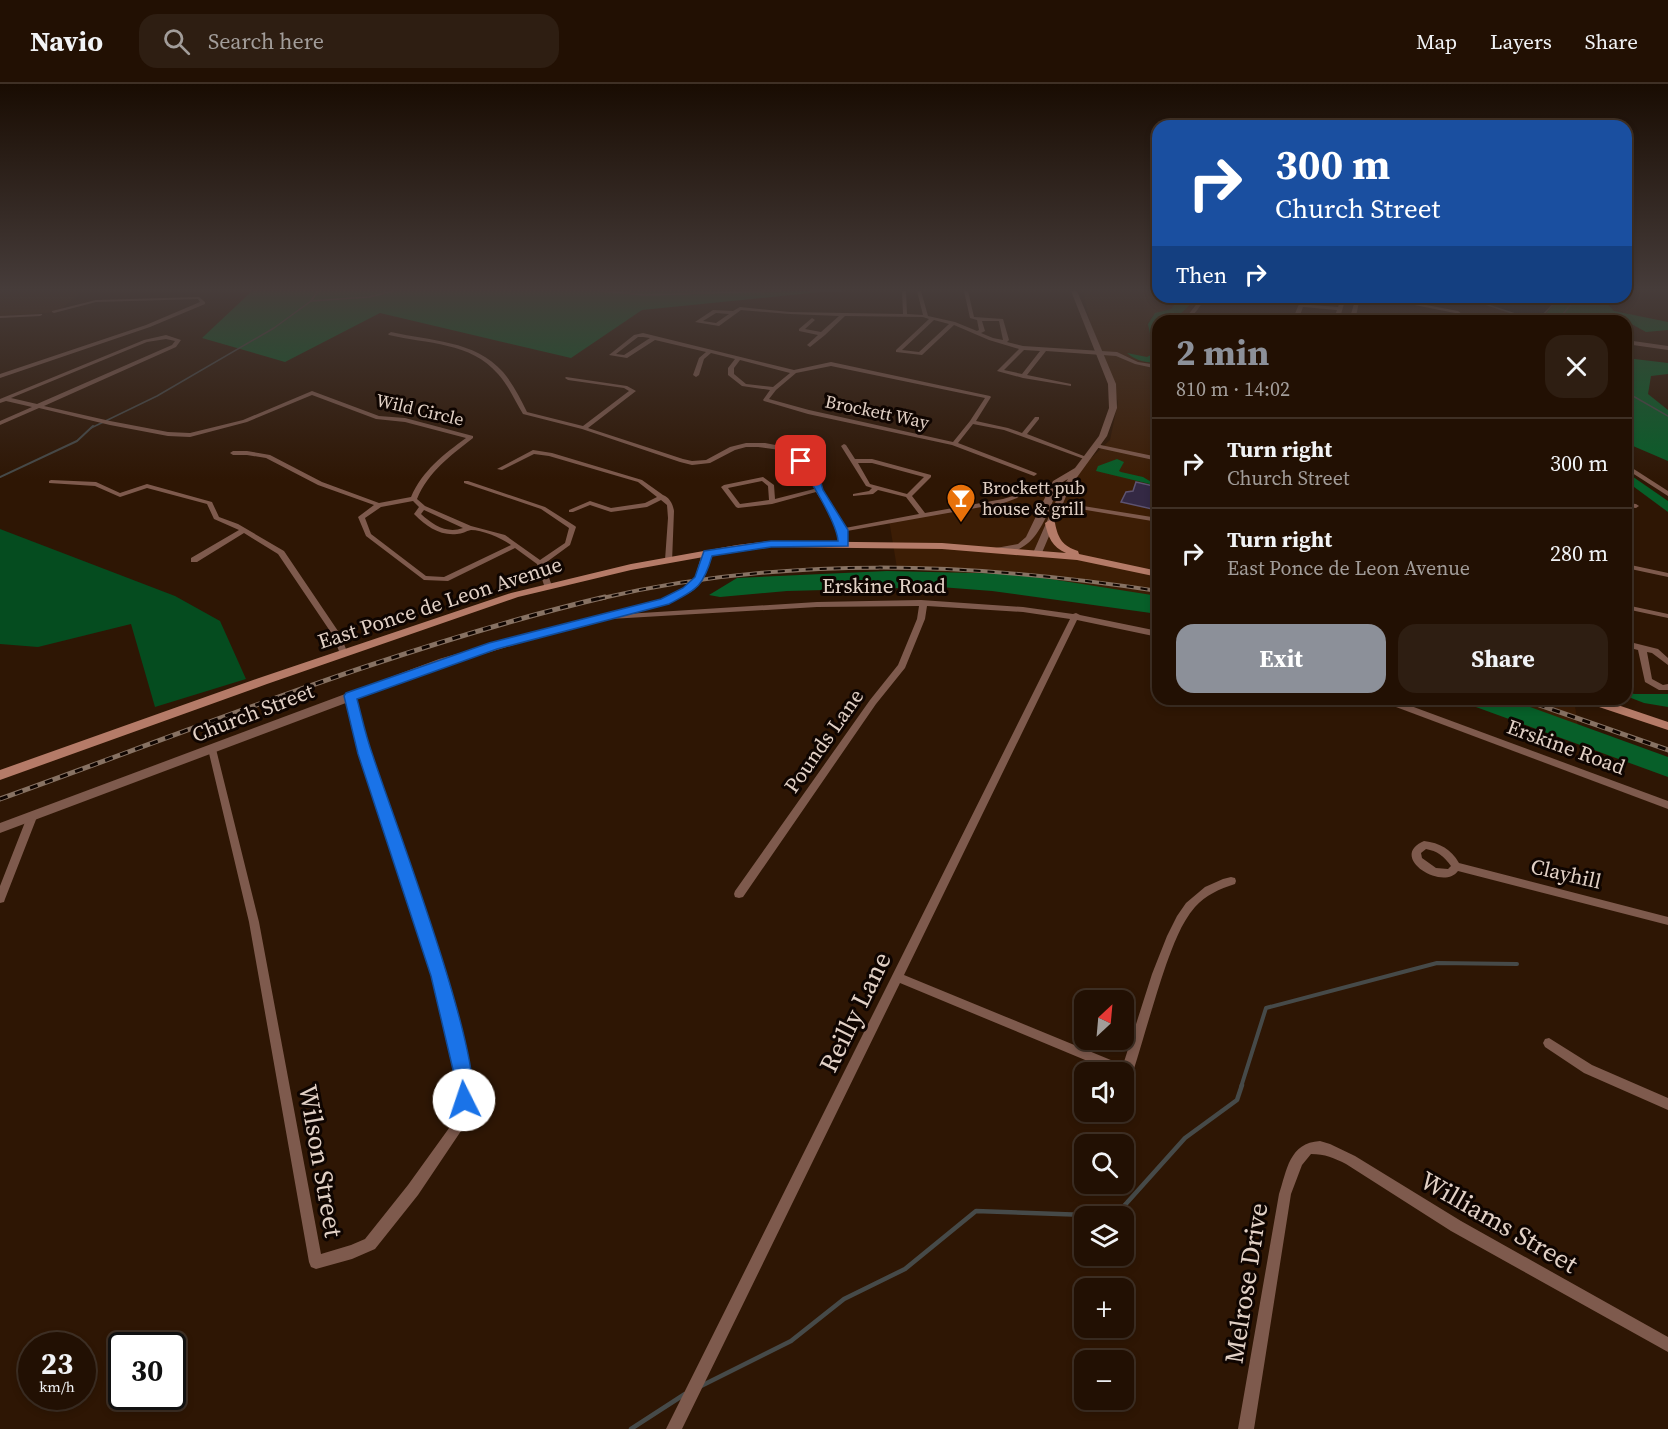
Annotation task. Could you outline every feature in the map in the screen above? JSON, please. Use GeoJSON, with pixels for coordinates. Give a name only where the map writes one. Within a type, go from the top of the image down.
{"type":"FeatureCollection","features":[{"type":"Feature","properties":{"kind":"main road"},"geometry":{"type":"LineString","coordinates":[[1050,524],[1055,543],[1064,550],[1106,562]]}},
{"type":"Feature","properties":{"kind":"main road","name":"East Ponce de Leon Avenue"},"geometry":{"type":"LineString","coordinates":[[0,775],[459,614],[548,586],[708,553],[771,544],[844,544],[999,550],[1106,562],[1152,573]]}},
{"type":"Feature","properties":{"kind":"main road"},"geometry":{"type":"LineString","coordinates":[[1606,705],[1668,726]]}},
{"type":"Feature","properties":{"kind":"street"},"geometry":{"type":"LineString","coordinates":[[0,376],[66,354]]}},
{"type":"Feature","properties":{"kind":"street","name":"Wild Circle"},"geometry":{"type":"LineString","coordinates":[[0,401],[115,354]]}},
{"type":"Feature","properties":{"kind":"street","name":"Wild Circle"},"geometry":{"type":"LineString","coordinates":[[0,423],[157,354]]}},
{"type":"Feature","properties":{"kind":"street"},"geometry":{"type":"LineString","coordinates":[[477,354],[500,371],[525,413],[584,428],[695,465],[707,464],[740,446],[789,449],[813,473],[818,490],[843,530],[844,544]]}},
{"type":"Feature","properties":{"kind":"street","name":"Brockett Way"},"geometry":{"type":"LineString","coordinates":[[614,354],[612,355],[625,357],[630,354]]}},
{"type":"Feature","properties":{"kind":"street"},"geometry":{"type":"LineString","coordinates":[[696,375],[702,358],[707,354]]}},
{"type":"Feature","properties":{"kind":"street","name":"Brockett Way"},"geometry":{"type":"LineString","coordinates":[[716,354],[794,372],[831,364],[988,397],[954,444]]}},
{"type":"Feature","properties":{"kind":"street"},"geometry":{"type":"LineString","coordinates":[[1017,354],[1000,371],[1069,385]]}},
{"type":"Feature","properties":{"kind":"street"},"geometry":{"type":"LineString","coordinates":[[1023,376],[1041,354]]}},
{"type":"Feature","properties":{"kind":"street"},"geometry":{"type":"LineString","coordinates":[[1038,553],[1058,504],[1076,471],[1096,446],[1110,420],[1113,400],[1112,384],[1100,354]]}},
{"type":"Feature","properties":{"kind":"street"},"geometry":{"type":"LineString","coordinates":[[1108,354],[1120,355],[1137,363],[1152,366]]}},
{"type":"Feature","properties":{"kind":"street"},"geometry":{"type":"LineString","coordinates":[[738,359],[731,368],[731,375],[744,385],[774,389],[794,372]]}},
{"type":"Feature","properties":{"kind":"street"},"geometry":{"type":"LineString","coordinates":[[568,378],[625,387],[633,391],[584,428]]}},
{"type":"Feature","properties":{"kind":"street","name":"Brockett Way"},"geometry":{"type":"LineString","coordinates":[[774,389],[766,399],[808,412],[954,444],[1034,474]]}},
{"type":"Feature","properties":{"kind":"street","name":"Wild Circle"},"geometry":{"type":"LineString","coordinates":[[7,399],[110,423],[168,434],[190,435],[245,421],[312,393],[378,418],[405,420],[471,437],[442,460],[418,485],[414,499]]}},
{"type":"Feature","properties":{"kind":"street"},"geometry":{"type":"LineString","coordinates":[[1023,435],[1037,418]]}},
{"type":"Feature","properties":{"kind":"street"},"geometry":{"type":"LineString","coordinates":[[972,422],[1023,435],[1086,458]]}},
{"type":"Feature","properties":{"kind":"street"},"geometry":{"type":"LineString","coordinates":[[844,446],[868,484],[909,496],[924,516]]}},
{"type":"Feature","properties":{"kind":"street"},"geometry":{"type":"LineString","coordinates":[[1096,446],[1152,458]]}},
{"type":"Feature","properties":{"kind":"street"},"geometry":{"type":"LineString","coordinates":[[233,453],[258,452],[270,456],[312,480],[379,505]]}},
{"type":"Feature","properties":{"kind":"street"},"geometry":{"type":"LineString","coordinates":[[500,469],[533,452],[550,454],[640,480],[663,496],[670,504],[672,517],[668,538],[669,560]]}},
{"type":"Feature","properties":{"kind":"street"},"geometry":{"type":"LineString","coordinates":[[854,461],[872,461],[929,476],[909,496]]}},
{"type":"Feature","properties":{"kind":"street"},"geometry":{"type":"LineString","coordinates":[[1632,470],[1668,494]]}},
{"type":"Feature","properties":{"kind":"street"},"geometry":{"type":"LineString","coordinates":[[999,550],[1021,546],[1030,538],[1057,481],[1076,471]]}},
{"type":"Feature","properties":{"kind":"street"},"geometry":{"type":"LineString","coordinates":[[772,502],[771,485],[763,479],[724,487],[738,506],[772,502],[818,490]]}},
{"type":"Feature","properties":{"kind":"street"},"geometry":{"type":"LineString","coordinates":[[51,482],[96,484],[120,495],[141,486],[147,486],[210,503],[216,518],[243,530],[281,554],[336,634],[344,654]]}},
{"type":"Feature","properties":{"kind":"street"},"geometry":{"type":"LineString","coordinates":[[466,482],[557,515],[573,527],[568,543],[540,562]]}},
{"type":"Feature","properties":{"kind":"street"},"geometry":{"type":"LineString","coordinates":[[855,495],[871,493],[878,487]]}},
{"type":"Feature","properties":{"kind":"street"},"geometry":{"type":"LineString","coordinates":[[843,530],[1004,501],[1024,490]]}},
{"type":"Feature","properties":{"kind":"street"},"geometry":{"type":"LineString","coordinates":[[571,511],[590,503],[611,510],[647,505],[663,496]]}},
{"type":"Feature","properties":{"kind":"street"},"geometry":{"type":"LineString","coordinates":[[516,545],[445,579],[424,578],[368,535],[361,517],[379,505],[414,499],[423,507],[469,528],[503,536],[516,545],[540,562],[548,586]]}},
{"type":"Feature","properties":{"kind":"street"},"geometry":{"type":"LineString","coordinates":[[1058,504],[1152,519]]}},
{"type":"Feature","properties":{"kind":"street"},"geometry":{"type":"LineString","coordinates":[[1632,506],[1636,506]]}},
{"type":"Feature","properties":{"kind":"street"},"geometry":{"type":"LineString","coordinates":[[423,507],[417,514],[427,524],[448,533],[461,533],[469,528]]}},
{"type":"Feature","properties":{"kind":"street"},"geometry":{"type":"LineString","coordinates":[[194,560],[243,530]]}},
{"type":"Feature","properties":{"kind":"street","name":"Church Street"},"geometry":{"type":"LineString","coordinates":[[0,828],[350,696],[494,646],[607,617],[667,607],[700,579],[708,553]]}},
{"type":"Feature","properties":{"kind":"street"},"geometry":{"type":"LineString","coordinates":[[1632,567],[1668,575]]}},
{"type":"Feature","properties":{"kind":"street","name":"Erskine Road"},"geometry":{"type":"LineString","coordinates":[[667,607],[924,602],[1016,607],[1076,615],[1152,633]]}},
{"type":"Feature","properties":{"kind":"street","name":"Pounds Lane"},"geometry":{"type":"LineString","coordinates":[[739,894],[873,702],[902,666],[921,619],[924,602]]}},
{"type":"Feature","properties":{"kind":"street"},"geometry":{"type":"LineString","coordinates":[[1632,607],[1668,616]]}},
{"type":"Feature","properties":{"kind":"street","name":"Reilly Lane"},"geometry":{"type":"LineString","coordinates":[[674,1429],[1076,615]]}},
{"type":"Feature","properties":{"kind":"street"},"geometry":{"type":"LineString","coordinates":[[1632,646],[1655,651],[1668,662]]}},
{"type":"Feature","properties":{"kind":"street"},"geometry":{"type":"LineString","coordinates":[[1642,648],[1647,680],[1662,688],[1668,687]]}},
{"type":"Feature","properties":{"kind":"street","name":"Wilson Street"},"geometry":{"type":"LineString","coordinates":[[212,749],[254,922],[316,1262],[352,1252],[369,1244],[413,1190],[457,1127],[464,1100],[464,1074],[439,976],[365,754],[350,696]]}},
{"type":"Feature","properties":{"kind":"street","name":"Erskine Road"},"geometry":{"type":"LineString","coordinates":[[1399,705],[1668,805]]}},
{"type":"Feature","properties":{"kind":"street"},"geometry":{"type":"LineString","coordinates":[[0,899],[32,817]]}},
{"type":"Feature","properties":{"kind":"street","name":"Clayhill"},"geometry":{"type":"LineString","coordinates":[[1456,866],[1668,921]]}},
{"type":"Feature","properties":{"kind":"street"},"geometry":{"type":"LineString","coordinates":[[897,977],[1127,1072],[1164,960],[1181,918],[1197,898],[1215,885],[1231,881]]}},
{"type":"Feature","properties":{"kind":"street"},"geometry":{"type":"LineString","coordinates":[[1549,1043],[1588,1069],[1668,1104]]}},
{"type":"Feature","properties":{"kind":"street","name":"Williams Street"},"geometry":{"type":"LineString","coordinates":[[1305,1150],[1312,1147],[1326,1148],[1345,1157],[1428,1210],[1668,1345]]}},
{"type":"Feature","properties":{"kind":"street","name":"Melrose Drive"},"geometry":{"type":"LineString","coordinates":[[1246,1429],[1285,1194],[1297,1161],[1305,1150]]}},
{"type":"Feature","properties":{"kind":"shaded area"},"geometry":{"type":"Polygon","coordinates":[[[1101,354],[1152,354],[1152,603],[978,575],[897,568],[889,520],[987,506],[1066,482],[1110,440],[1118,402],[1101,354]]]}},
{"type":"Feature","properties":{"kind":"shaded area"},"geometry":{"type":"Polygon","coordinates":[[[1510,705],[1575,705],[1578,727],[1510,705]]]}},
{"type":"Feature","properties":{"kind":"green space"},"geometry":{"type":"Polygon","coordinates":[[[257,354],[301,354],[285,362],[257,354]]]}},
{"type":"Feature","properties":{"kind":"green space"},"geometry":{"type":"Polygon","coordinates":[[[553,354],[577,354],[571,358],[553,354]]]}},
{"type":"Feature","properties":{"kind":"green space"},"geometry":{"type":"Polygon","coordinates":[[[1128,354],[1131,354],[1147,357],[1152,354],[1152,362],[1141,361],[1128,354]]]}},
{"type":"Feature","properties":{"kind":"green space"},"geometry":{"type":"Polygon","coordinates":[[[1632,359],[1668,363],[1668,374],[1651,376],[1648,394],[1668,410],[1668,461],[1632,446],[1632,359]]]}},
{"type":"Feature","properties":{"kind":"green space"},"geometry":{"type":"Polygon","coordinates":[[[1117,459],[1124,462],[1119,471],[1143,477],[1152,485],[1096,471],[1098,466],[1117,459]]]}},
{"type":"Feature","properties":{"kind":"green space"},"geometry":{"type":"Polygon","coordinates":[[[1632,476],[1668,501],[1668,512],[1632,485],[1632,476]]]}},
{"type":"Feature","properties":{"kind":"green space"},"geometry":{"type":"Polygon","coordinates":[[[0,529],[175,596],[220,621],[246,679],[155,707],[131,624],[38,647],[0,644],[0,529]]]}},
{"type":"Feature","properties":{"kind":"green space"},"geometry":{"type":"Polygon","coordinates":[[[887,571],[1019,574],[1152,595],[1152,613],[992,591],[940,587],[787,591],[720,597],[709,595],[737,578],[887,571]]]}},
{"type":"Feature","properties":{"kind":"green space"},"geometry":{"type":"Polygon","coordinates":[[[1632,693],[1668,694],[1668,707],[1632,698],[1632,693]]]}},
{"type":"Feature","properties":{"kind":"green space"},"geometry":{"type":"Polygon","coordinates":[[[1470,705],[1525,705],[1668,757],[1668,777],[1470,705]]]}},
{"type":"Feature","properties":{"kind":"building"},"geometry":{"type":"Polygon","coordinates":[[[1136,482],[1152,486],[1152,509],[1121,502],[1126,492],[1133,491],[1136,482]]]}},
{"type":"Feature","properties":{"kind":"waterway"},"geometry":{"type":"LineString","coordinates":[[91,428],[157,396],[230,354]]}},
{"type":"Feature","properties":{"kind":"waterway"},"geometry":{"type":"LineString","coordinates":[[1632,395],[1668,416]]}},
{"type":"Feature","properties":{"kind":"waterway"},"geometry":{"type":"LineString","coordinates":[[0,477],[77,441],[93,426]]}},
{"type":"Feature","properties":{"kind":"waterway"},"geometry":{"type":"LineString","coordinates":[[1241,1087],[1266,1008],[1437,963],[1517,964]]}},
{"type":"Feature","properties":{"kind":"waterway"},"geometry":{"type":"LineString","coordinates":[[701,1386],[791,1341],[844,1299],[905,1269],[976,1211],[1115,1216],[1185,1138],[1237,1100],[1242,1085]]}},
{"type":"Feature","properties":{"kind":"waterway"},"geometry":{"type":"LineString","coordinates":[[631,1429],[685,1394]]}},
{"type":"Feature","properties":{"kind":"railway"},"geometry":{"type":"LineString","coordinates":[[598,599],[668,585],[738,575],[808,569],[948,569],[1088,581],[1152,590]]}},
{"type":"Feature","properties":{"kind":"railway"},"geometry":{"type":"LineString","coordinates":[[0,799],[375,663],[451,639],[605,597]]}},
{"type":"Feature","properties":{"kind":"railway"},"geometry":{"type":"LineString","coordinates":[[1539,705],[1668,750]]}},
{"type":"Feature","properties":{"kind":"place","name":"Brockett pub house & grill"},"geometry":{"type":"Point","coordinates":[961,524]}},
{"type":"Feature","properties":{"kind":"route"},"geometry":{"type":"LineString","coordinates":[[464,1100],[464,1074],[439,976],[365,754],[350,696],[494,646],[665,602],[687,590],[700,579],[708,553],[771,544],[844,544],[843,530],[818,490],[813,473],[801,461]]}}]}
